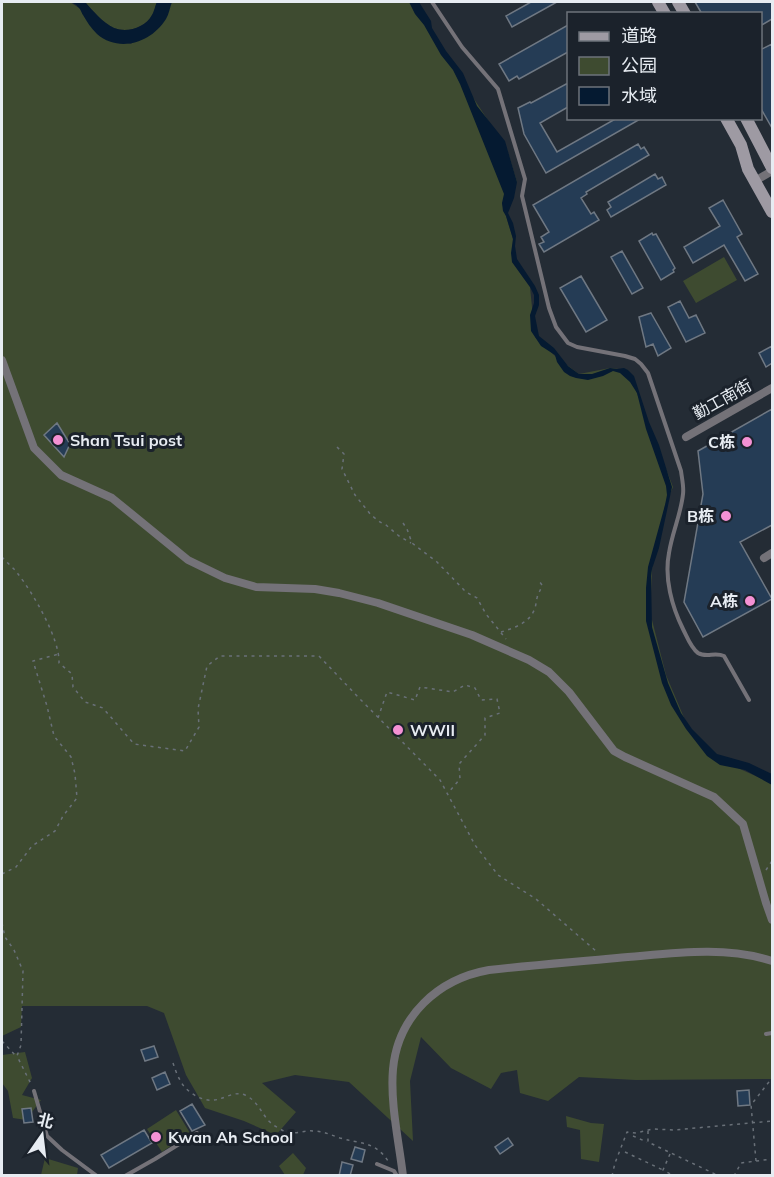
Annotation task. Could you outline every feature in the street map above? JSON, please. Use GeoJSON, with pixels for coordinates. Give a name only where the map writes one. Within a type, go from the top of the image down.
{"type":"FeatureCollection","features":[{"type":"Feature","properties":{"kind":"main road"},"geometry":{"type":"LineString","coordinates":[[727,120],[741,145],[748,169],[772,212]]}},
{"type":"Feature","properties":{"kind":"main road"},"geometry":{"type":"LineString","coordinates":[[747,120],[772,169]]}},
{"type":"Feature","properties":{"kind":"street"},"geometry":{"type":"LineString","coordinates":[[755,181],[772,169]]}},
{"type":"Feature","properties":{"kind":"street"},"geometry":{"type":"LineString","coordinates":[[2,360],[34,448],[62,475],[112,498],[188,560],[225,578],[256,587],[315,589],[378,603],[472,635],[529,660],[549,672],[568,692],[614,751],[714,797],[743,824],[772,920]]}},
{"type":"Feature","properties":{"kind":"street","name":"勤工南街"},"geometry":{"type":"LineString","coordinates":[[686,437],[772,388]]}},
{"type":"Feature","properties":{"kind":"street"},"geometry":{"type":"LineString","coordinates":[[399,1175],[393,1100],[393,1070],[397,1048],[404,1030],[423,1003],[444,986],[462,977],[480,972],[606,959],[708,952],[737,953],[772,961]]}},
{"type":"Feature","properties":{"kind":"lane"},"geometry":{"type":"LineString","coordinates":[[432,2],[462,47],[498,88],[525,179],[522,196],[549,308],[556,327],[568,343],[577,347],[635,359],[648,373],[683,483],[683,495],[667,566],[676,616],[694,651],[701,655],[718,653],[724,656],[748,700]]}},
{"type":"Feature","properties":{"kind":"lane"},"geometry":{"type":"LineString","coordinates":[[766,1035],[772,1033]]}},
{"type":"Feature","properties":{"kind":"lane"},"geometry":{"type":"LineString","coordinates":[[34,1091],[46,1136],[97,1176]]}},
{"type":"Feature","properties":{"kind":"lane"},"geometry":{"type":"LineString","coordinates":[[125,1176],[197,1133]]}},
{"type":"Feature","properties":{"kind":"lane"},"geometry":{"type":"LineString","coordinates":[[377,1164],[399,1175]]}},
{"type":"Feature","properties":{"kind":"path"},"geometry":{"type":"LineString","coordinates":[[337,447],[344,454],[343,474],[366,510],[437,562],[466,592],[477,598],[486,614],[507,640]]}},
{"type":"Feature","properties":{"kind":"path"},"geometry":{"type":"LineString","coordinates":[[403,523],[412,543]]}},
{"type":"Feature","properties":{"kind":"path"},"geometry":{"type":"LineString","coordinates":[[2,557],[17,572],[32,594],[51,630],[60,654],[59,663],[72,674],[73,687],[85,702],[103,708],[134,744],[185,751],[199,727],[198,709],[207,666],[220,656],[319,656],[440,780],[475,845],[498,875],[536,899],[606,959]]}},
{"type":"Feature","properties":{"kind":"path"},"geometry":{"type":"LineString","coordinates":[[500,633],[527,620],[535,609],[542,585],[539,581]]}},
{"type":"Feature","properties":{"kind":"path"},"geometry":{"type":"LineString","coordinates":[[2,874],[16,867],[32,846],[55,831],[77,798],[71,758],[54,736],[33,661],[60,654]]}},
{"type":"Feature","properties":{"kind":"path"},"geometry":{"type":"LineString","coordinates":[[378,718],[387,692],[415,700],[420,687],[453,692],[465,686],[475,688],[481,700],[497,699],[500,713],[485,718],[485,735],[459,764],[460,779],[448,794]]}},
{"type":"Feature","properties":{"kind":"path"},"geometry":{"type":"LineString","coordinates":[[764,874],[772,861]]}},
{"type":"Feature","properties":{"kind":"path"},"geometry":{"type":"LineString","coordinates":[[2,923],[5,937],[14,950],[23,971],[21,1045],[17,1056]]}},
{"type":"Feature","properties":{"kind":"path"},"geometry":{"type":"LineString","coordinates":[[2,1041],[17,1056],[34,1091]]}},
{"type":"Feature","properties":{"kind":"path"},"geometry":{"type":"LineString","coordinates":[[173,1063],[181,1083],[192,1094],[213,1101],[231,1094],[247,1096],[258,1105],[267,1119],[287,1133],[312,1131],[367,1144],[378,1149],[399,1175]]}},
{"type":"Feature","properties":{"kind":"path"},"geometry":{"type":"LineString","coordinates":[[756,1161],[751,1105],[772,1078]]}},
{"type":"Feature","properties":{"kind":"path"},"geometry":{"type":"LineString","coordinates":[[612,1176],[627,1132],[772,1121]]}},
{"type":"Feature","properties":{"kind":"path"},"geometry":{"type":"LineString","coordinates":[[648,1142],[649,1130]]}},
{"type":"Feature","properties":{"kind":"path"},"geometry":{"type":"LineString","coordinates":[[633,1136],[718,1176]]}},
{"type":"Feature","properties":{"kind":"path"},"geometry":{"type":"LineString","coordinates":[[625,1152],[675,1176]]}},
{"type":"Feature","properties":{"kind":"path"},"geometry":{"type":"LineString","coordinates":[[663,1170],[670,1153]]}},
{"type":"Feature","properties":{"kind":"path"},"geometry":{"type":"LineString","coordinates":[[734,1176],[741,1163],[772,1159]]}},
{"type":"Feature","properties":{"kind":"green space"},"geometry":{"type":"Polygon","coordinates":[[[2,2],[70,2],[79,8],[101,36],[131,44],[171,2],[410,2],[507,149],[517,182],[502,203],[513,239],[512,262],[530,287],[535,337],[579,374],[610,368],[628,370],[673,487],[665,505],[652,569],[650,618],[648,618],[652,620],[666,675],[688,727],[720,760],[771,783],[772,786],[772,1079],[636,1080],[579,1077],[548,1101],[520,1093],[517,1070],[501,1073],[491,1089],[451,1068],[421,1037],[410,1081],[413,1141],[349,1082],[295,1075],[262,1083],[296,1112],[276,1135],[205,1108],[186,1075],[164,1013],[147,1006],[22,1006],[21,1027],[2,1036],[2,2]]]}},
{"type":"Feature","properties":{"kind":"green space"},"geometry":{"type":"Polygon","coordinates":[[[85,2],[157,2],[153,14],[145,23],[124,30],[106,23],[85,2]]]}},
{"type":"Feature","properties":{"kind":"green space"},"geometry":{"type":"Polygon","coordinates":[[[724,257],[737,280],[696,303],[683,281],[724,257]]]}},
{"type":"Feature","properties":{"kind":"green space"},"geometry":{"type":"Polygon","coordinates":[[[25,1052],[32,1078],[22,1095],[41,1100],[26,1120],[13,1118],[8,1091],[2,1083],[2,1055],[25,1052]]]}},
{"type":"Feature","properties":{"kind":"green space"},"geometry":{"type":"Polygon","coordinates":[[[176,1110],[190,1133],[162,1152],[147,1129],[176,1110]]]}},
{"type":"Feature","properties":{"kind":"green space"},"geometry":{"type":"Polygon","coordinates":[[[566,1116],[604,1124],[599,1162],[581,1159],[580,1130],[567,1127],[566,1116]]]}},
{"type":"Feature","properties":{"kind":"green space"},"geometry":{"type":"Polygon","coordinates":[[[293,1153],[306,1168],[303,1175],[285,1175],[279,1166],[293,1153]]]}},
{"type":"Feature","properties":{"kind":"green space"},"geometry":{"type":"Polygon","coordinates":[[[45,1158],[78,1168],[77,1175],[41,1175],[45,1158]]]}},
{"type":"Feature","properties":{"kind":"water"},"geometry":{"type":"Polygon","coordinates":[[[70,2],[85,2],[106,23],[124,30],[145,23],[152,15],[157,2],[172,2],[168,15],[160,27],[143,39],[125,44],[106,40],[97,34],[80,9],[70,2]]]}},
{"type":"Feature","properties":{"kind":"water"},"geometry":{"type":"Polygon","coordinates":[[[409,2],[419,2],[446,51],[463,73],[477,106],[505,141],[517,182],[508,213],[516,236],[517,259],[539,295],[539,305],[535,316],[539,336],[579,374],[592,374],[610,368],[624,368],[634,376],[672,487],[651,576],[652,627],[668,683],[681,713],[692,729],[717,754],[749,763],[772,774],[772,785],[745,770],[720,765],[707,756],[671,705],[662,683],[646,621],[648,567],[667,495],[637,393],[630,382],[620,373],[613,371],[588,380],[570,376],[564,372],[555,355],[541,346],[531,331],[530,315],[534,295],[512,262],[513,239],[503,211],[504,194],[460,84],[409,2]]]}},
{"type":"Feature","properties":{"kind":"building"},"geometry":{"type":"Polygon","coordinates":[[[531,2],[557,2],[512,27],[506,16],[531,2]]]}},
{"type":"Feature","properties":{"kind":"building"},"geometry":{"type":"Polygon","coordinates":[[[695,2],[772,2],[772,19],[762,25],[762,12],[701,12],[695,2]]]}},
{"type":"Feature","properties":{"kind":"building"},"geometry":{"type":"Polygon","coordinates":[[[567,26],[567,53],[519,79],[517,76],[509,81],[499,64],[567,26]]]}},
{"type":"Feature","properties":{"kind":"building"},"geometry":{"type":"Polygon","coordinates":[[[772,44],[772,128],[762,110],[762,49],[772,44]]]}},
{"type":"Feature","properties":{"kind":"building"},"geometry":{"type":"Polygon","coordinates":[[[567,84],[567,108],[540,123],[557,152],[613,120],[639,120],[546,173],[524,134],[518,108],[567,84]]]}},
{"type":"Feature","properties":{"kind":"building"},"geometry":{"type":"Polygon","coordinates":[[[638,144],[641,149],[644,147],[649,155],[586,192],[587,194],[581,198],[591,214],[594,212],[599,220],[544,252],[539,244],[544,242],[541,237],[549,232],[533,205],[638,144]]]}},
{"type":"Feature","properties":{"kind":"building"},"geometry":{"type":"Polygon","coordinates":[[[655,174],[658,179],[662,177],[666,185],[611,217],[607,210],[611,207],[608,202],[655,174]]]}},
{"type":"Feature","properties":{"kind":"building"},"geometry":{"type":"Polygon","coordinates":[[[723,200],[742,234],[737,237],[758,274],[745,281],[724,245],[693,263],[684,247],[720,226],[709,208],[723,200]]]}},
{"type":"Feature","properties":{"kind":"building"},"geometry":{"type":"Polygon","coordinates":[[[652,233],[656,234],[675,268],[674,272],[661,280],[639,241],[652,233]]]}},
{"type":"Feature","properties":{"kind":"building"},"geometry":{"type":"Polygon","coordinates":[[[622,251],[643,288],[632,294],[611,257],[622,251]]]}},
{"type":"Feature","properties":{"kind":"building"},"geometry":{"type":"Polygon","coordinates":[[[581,276],[607,320],[586,332],[560,288],[581,276]]]}},
{"type":"Feature","properties":{"kind":"building"},"geometry":{"type":"Polygon","coordinates":[[[680,301],[689,318],[696,315],[705,333],[686,342],[668,307],[680,301]]]}},
{"type":"Feature","properties":{"kind":"building"},"geometry":{"type":"Polygon","coordinates":[[[651,313],[671,348],[658,356],[653,344],[646,347],[639,317],[651,313]]]}},
{"type":"Feature","properties":{"kind":"building"},"geometry":{"type":"Polygon","coordinates":[[[772,346],[772,363],[766,367],[759,353],[772,346]]]}},
{"type":"Feature","properties":{"kind":"building"},"geometry":{"type":"Polygon","coordinates":[[[772,409],[772,525],[740,542],[772,599],[703,637],[684,602],[703,494],[698,451],[772,409]]]}},
{"type":"Feature","properties":{"kind":"building","name":"Shan Tsui post"},"geometry":{"type":"Polygon","coordinates":[[[57,423],[70,444],[64,457],[44,435],[57,423]]]}},
{"type":"Feature","properties":{"kind":"building"},"geometry":{"type":"Polygon","coordinates":[[[154,1046],[158,1057],[145,1061],[141,1050],[154,1046]]]}},
{"type":"Feature","properties":{"kind":"building"},"geometry":{"type":"Polygon","coordinates":[[[165,1072],[170,1084],[157,1090],[152,1078],[165,1072]]]}},
{"type":"Feature","properties":{"kind":"building"},"geometry":{"type":"Polygon","coordinates":[[[749,1090],[750,1105],[738,1106],[737,1091],[749,1090]]]}},
{"type":"Feature","properties":{"kind":"building"},"geometry":{"type":"Polygon","coordinates":[[[192,1104],[205,1125],[192,1131],[180,1111],[192,1104]]]}},
{"type":"Feature","properties":{"kind":"building"},"geometry":{"type":"Polygon","coordinates":[[[31,1108],[33,1122],[24,1123],[22,1109],[31,1108]]]}},
{"type":"Feature","properties":{"kind":"building"},"geometry":{"type":"Polygon","coordinates":[[[144,1130],[152,1143],[109,1168],[101,1155],[144,1130]]]}},
{"type":"Feature","properties":{"kind":"building"},"geometry":{"type":"Polygon","coordinates":[[[508,1138],[513,1145],[500,1154],[495,1147],[508,1138]]]}},
{"type":"Feature","properties":{"kind":"building"},"geometry":{"type":"Polygon","coordinates":[[[355,1147],[365,1150],[362,1162],[351,1159],[355,1147]]]}},
{"type":"Feature","properties":{"kind":"building"},"geometry":{"type":"Polygon","coordinates":[[[342,1162],[353,1165],[350,1176],[339,1176],[342,1162]]]}},
{"type":"Feature","properties":{"kind":"place","name":"Shan Tsui post"},"geometry":{"type":"Point","coordinates":[58,440]}},
{"type":"Feature","properties":{"kind":"place","name":"C栋"},"geometry":{"type":"Point","coordinates":[747,442]}},
{"type":"Feature","properties":{"kind":"place","name":"B栋"},"geometry":{"type":"Point","coordinates":[726,516]}},
{"type":"Feature","properties":{"kind":"place","name":"A栋"},"geometry":{"type":"Point","coordinates":[750,601]}},
{"type":"Feature","properties":{"kind":"place","name":"WWII"},"geometry":{"type":"Point","coordinates":[398,730]}},
{"type":"Feature","properties":{"kind":"place","name":"Kwan Ah School"},"geometry":{"type":"Point","coordinates":[156,1137]}}]}
